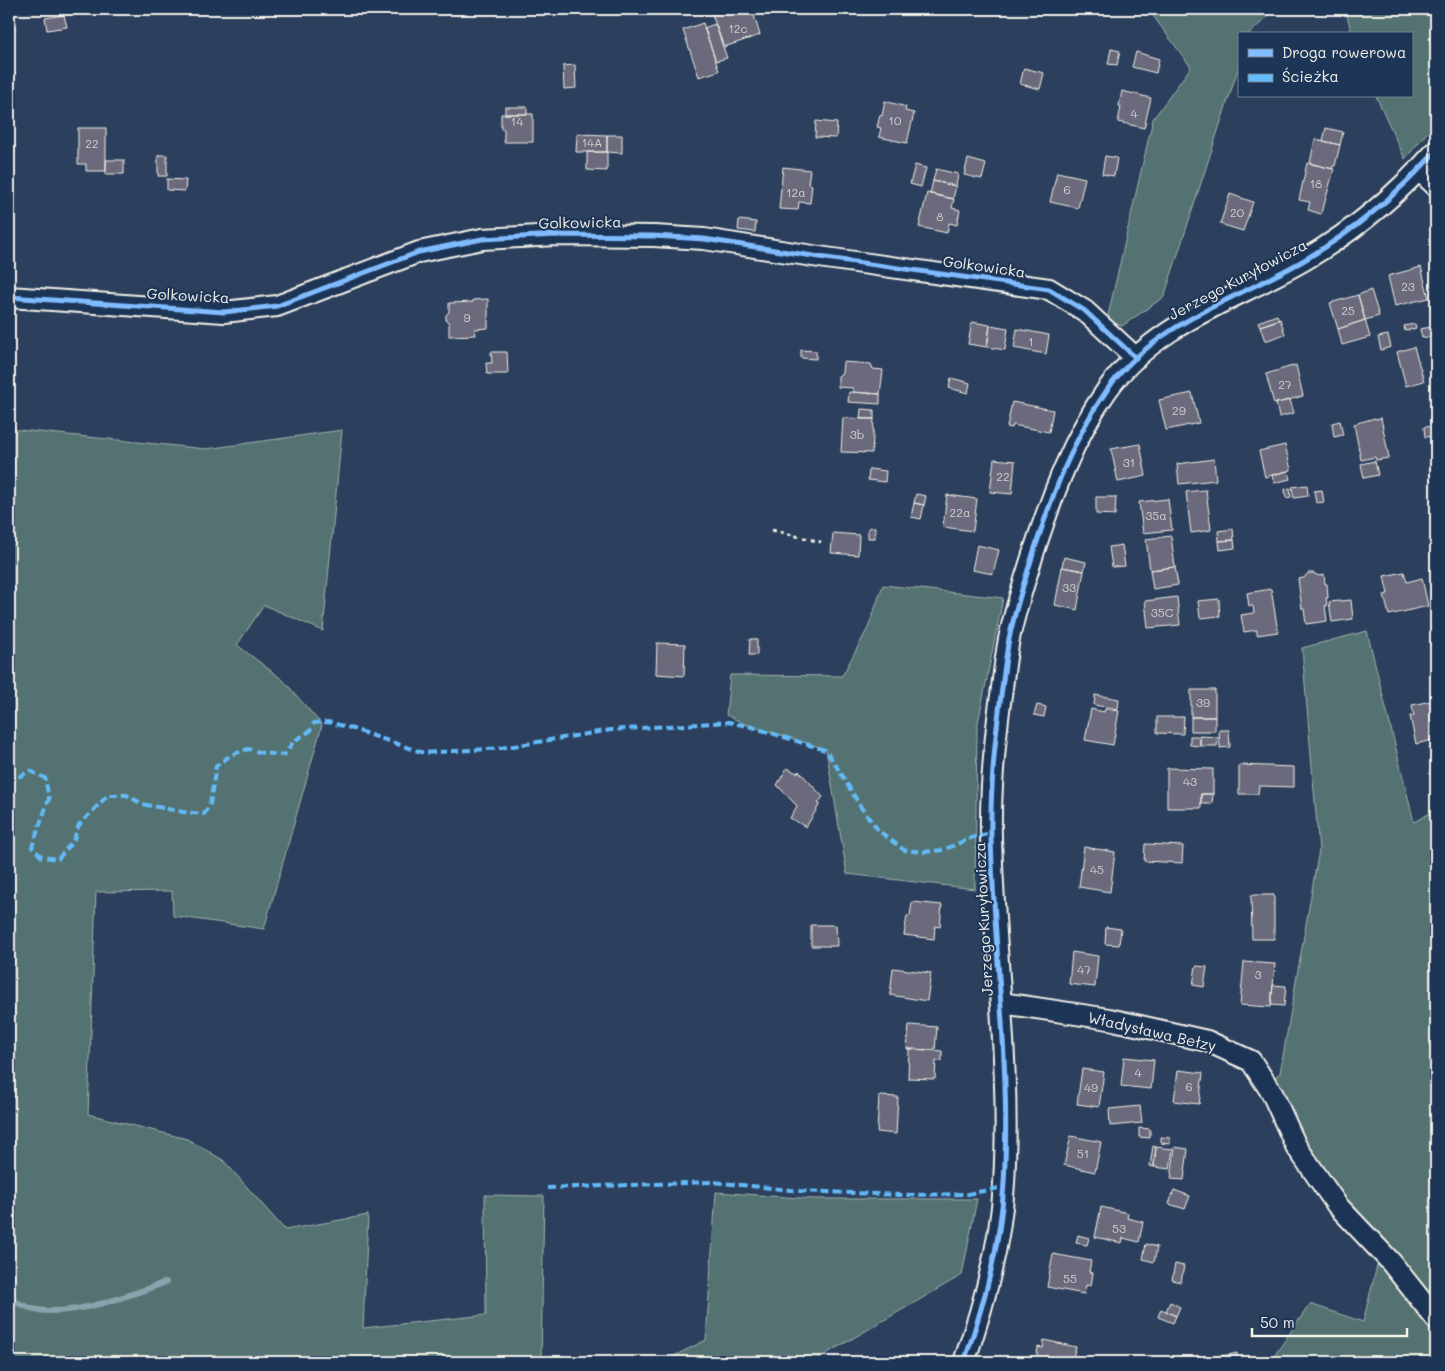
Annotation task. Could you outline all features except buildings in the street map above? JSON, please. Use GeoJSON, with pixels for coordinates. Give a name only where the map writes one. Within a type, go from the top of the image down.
{"type":"FeatureCollection","features":[{"type":"Feature","properties":{"kind":"street","name":"Jerzego Kuryłowicza"},"geometry":{"type":"LineString","coordinates":[[964,1362],[988,1286],[1004,1187],[1007,1099],[991,833],[992,773],[996,726],[1009,640],[1046,514],[1087,422],[1108,387],[1136,358],[1172,330],[1209,308],[1306,259],[1350,230],[1382,205],[1436,151]]}},
{"type":"Feature","properties":{"kind":"street"},"geometry":{"type":"LineString","coordinates":[[1419,170],[1436,186]]}},
{"type":"Feature","properties":{"kind":"street","name":"Golkowicka"},"geometry":{"type":"LineString","coordinates":[[9,297],[224,312],[277,306],[419,252],[482,239],[556,235],[704,238],[826,258],[1049,289],[1085,311],[1136,358]]}},
{"type":"Feature","properties":{"kind":"street","name":"Władysława Bełzy"},"geometry":{"type":"LineString","coordinates":[[1002,1003],[1109,1019],[1207,1041],[1252,1061],[1272,1093],[1296,1146],[1337,1205],[1390,1260],[1436,1319]]}},
{"type":"Feature","properties":{"kind":"path"},"geometry":{"type":"LineString","coordinates":[[772,530],[821,542]]}},
{"type":"Feature","properties":{"kind":"green space"},"geometry":{"type":"Polygon","coordinates":[[[1148,9],[1276,9],[1251,32],[1238,32],[1238,69],[1164,297],[1122,326],[1107,320],[1153,119],[1191,67],[1148,9]]]}},
{"type":"Feature","properties":{"kind":"green space"},"geometry":{"type":"Polygon","coordinates":[[[1345,9],[1436,9],[1436,122],[1405,159],[1377,98],[1412,98],[1412,32],[1351,32],[1345,9]]]}},
{"type":"Feature","properties":{"kind":"green space"},"geometry":{"type":"Polygon","coordinates":[[[9,429],[206,449],[342,430],[323,631],[264,605],[237,645],[283,680],[322,725],[264,929],[173,916],[172,891],[96,892],[88,1114],[187,1139],[223,1160],[285,1230],[368,1215],[363,1328],[486,1315],[485,1195],[544,1196],[541,1362],[9,1362],[9,429]]]}},
{"type":"Feature","properties":{"kind":"green space"},"geometry":{"type":"Polygon","coordinates":[[[883,585],[1003,598],[977,728],[975,889],[847,874],[826,749],[747,725],[726,715],[730,675],[842,676],[868,628],[883,585]]]}},
{"type":"Feature","properties":{"kind":"green space"},"geometry":{"type":"Polygon","coordinates":[[[1367,631],[1414,822],[1436,810],[1436,1308],[1329,1183],[1295,1129],[1270,1080],[1280,1073],[1319,850],[1302,648],[1367,631]]]}},
{"type":"Feature","properties":{"kind":"green space"},"geometry":{"type":"Polygon","coordinates":[[[716,1192],[813,1199],[977,1199],[962,1275],[812,1362],[662,1362],[706,1340],[716,1192]]]}},
{"type":"Feature","properties":{"kind":"green space"},"geometry":{"type":"Polygon","coordinates":[[[1378,1262],[1436,1338],[1436,1362],[1270,1362],[1310,1304],[1363,1322],[1378,1262]]]}},
{"type":"Feature","properties":{"kind":"waterway"},"geometry":{"type":"LineString","coordinates":[[9,1299],[38,1310],[69,1310],[103,1303],[166,1282]]}},
{"type":"Feature","properties":{"kind":"marked path"},"geometry":{"type":"LineString","coordinates":[[9,784],[30,771],[45,778],[49,799],[32,847],[42,857],[58,859],[73,841],[79,825],[108,795],[127,795],[142,804],[204,814],[210,804],[216,766],[231,755],[248,749],[284,755],[294,741],[310,731],[314,723],[328,722],[347,727],[424,753],[501,748],[611,730],[728,722],[752,727],[825,750],[862,809],[879,831],[904,850],[923,852],[943,850],[971,838],[991,833]]}},
{"type":"Feature","properties":{"kind":"marked path"},"geometry":{"type":"LineString","coordinates":[[547,1188],[713,1182],[800,1191],[904,1195],[968,1194],[1004,1187]]}},
{"type":"Feature","properties":{"kind":"cycle path"},"geometry":{"type":"LineString","coordinates":[[964,1362],[990,1274],[999,1229],[1004,1183],[1006,1140],[1004,1053],[991,837],[991,800],[995,743],[1011,628],[1048,509],[1064,468],[1095,408],[1127,366],[1149,346],[1173,329],[1306,259],[1342,236],[1392,196],[1436,151]]}},
{"type":"Feature","properties":{"kind":"cycle path"},"geometry":{"type":"LineString","coordinates":[[9,297],[224,312],[277,306],[419,252],[482,239],[556,235],[654,236],[704,239],[1049,289],[1085,311],[1136,358]]}}]}
